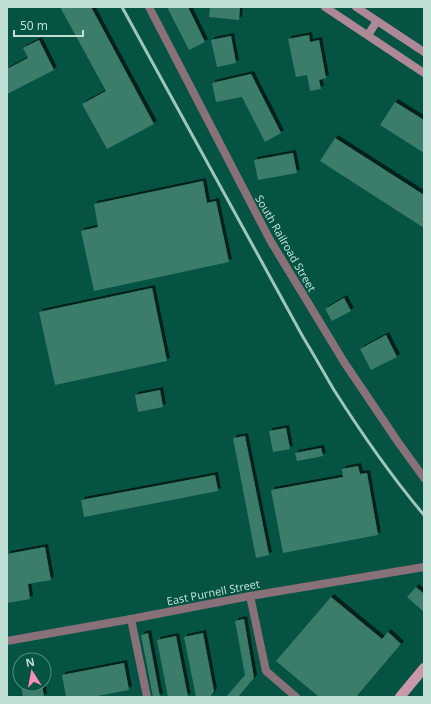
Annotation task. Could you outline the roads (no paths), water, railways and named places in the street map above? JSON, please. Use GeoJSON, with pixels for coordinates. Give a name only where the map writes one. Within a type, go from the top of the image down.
{"type":"FeatureCollection","features":[{"type":"Feature","properties":{"kind":"main road"},"geometry":{"type":"LineString","coordinates":[[325,7],[424,73]]}},
{"type":"Feature","properties":{"kind":"main road"},"geometry":{"type":"LineString","coordinates":[[356,7],[424,52]]}},
{"type":"Feature","properties":{"kind":"main road"},"geometry":{"type":"LineString","coordinates":[[368,35],[377,21]]}},
{"type":"Feature","properties":{"kind":"main road"},"geometry":{"type":"LineString","coordinates":[[400,697],[424,668]]}},
{"type":"Feature","properties":{"kind":"street","name":"South Railroad Street"},"geometry":{"type":"LineString","coordinates":[[149,7],[270,240],[344,362],[424,478]]}},
{"type":"Feature","properties":{"kind":"street","name":"East Purnell Street"},"geometry":{"type":"LineString","coordinates":[[7,641],[250,596],[424,567]]}},
{"type":"Feature","properties":{"kind":"street"},"geometry":{"type":"LineString","coordinates":[[250,596],[266,671],[296,697]]}},
{"type":"Feature","properties":{"kind":"street"},"geometry":{"type":"LineString","coordinates":[[131,619],[147,697]]}},
{"type":"Feature","properties":{"kind":"railway"},"geometry":{"type":"LineString","coordinates":[[122,7],[303,337],[334,390],[377,454],[424,515]]}}]}
